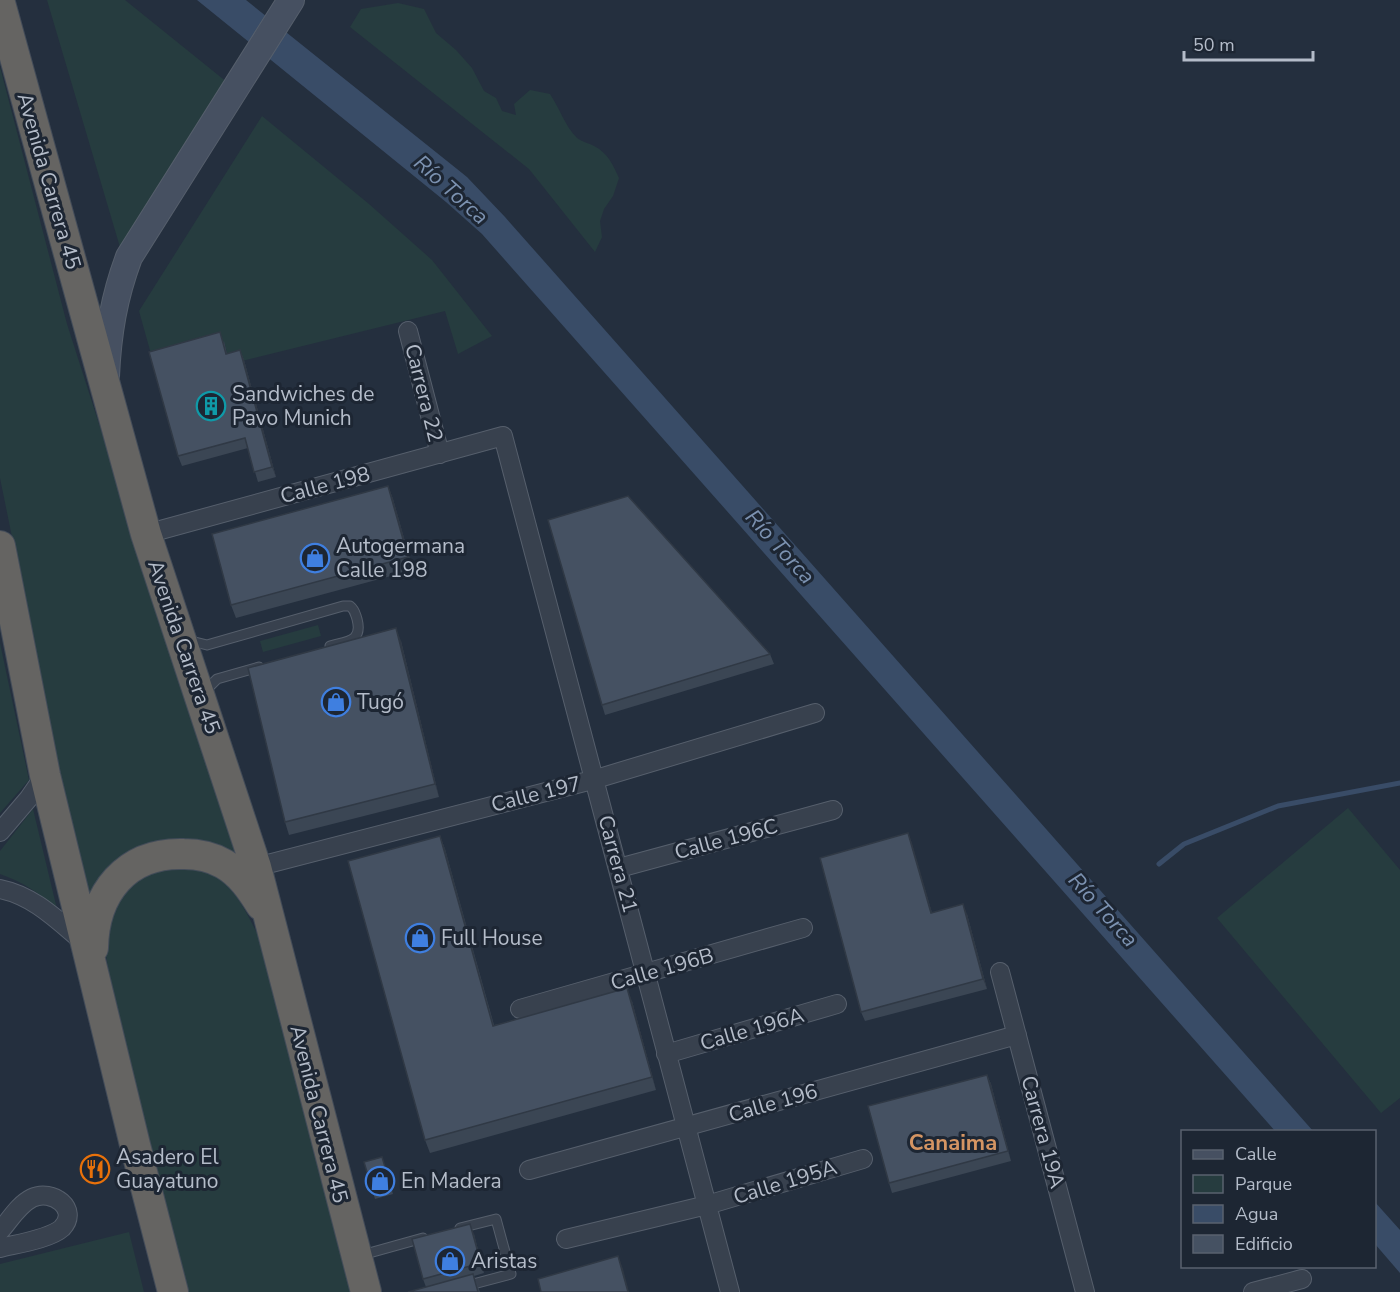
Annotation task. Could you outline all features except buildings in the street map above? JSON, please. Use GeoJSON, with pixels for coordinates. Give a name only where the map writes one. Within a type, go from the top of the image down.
{"type":"FeatureCollection","features":[{"type":"Feature","properties":{"kind":"highway","name":"Avenida Carrera 45"},"geometry":{"type":"LineString","coordinates":[[0,3],[146,534],[201,695],[255,867],[366,1292]]}},
{"type":"Feature","properties":{"kind":"highway"},"geometry":{"type":"LineString","coordinates":[[0,546],[45,775],[94,981],[173,1292]]}},
{"type":"Feature","properties":{"kind":"highway"},"geometry":{"type":"LineString","coordinates":[[94,981],[94,926],[102,901],[118,877],[142,861],[169,853],[197,854],[223,864],[245,881],[261,904],[272,929]]}},
{"type":"Feature","properties":{"kind":"main road"},"geometry":{"type":"LineString","coordinates":[[106,385],[110,321],[117,289],[129,257],[288,5]]}},
{"type":"Feature","properties":{"kind":"street","name":"Carrera 22"},"geometry":{"type":"LineString","coordinates":[[408,331],[440,454]]}},
{"type":"Feature","properties":{"kind":"street","name":"Calle 198"},"geometry":{"type":"LineString","coordinates":[[146,534],[503,436]]}},
{"type":"Feature","properties":{"kind":"street","name":"Carrera 21"},"geometry":{"type":"LineString","coordinates":[[503,436],[596,779],[730,1292]]}},
{"type":"Feature","properties":{"kind":"street","name":"Calle 197"},"geometry":{"type":"LineString","coordinates":[[255,867],[596,779],[815,713]]}},
{"type":"Feature","properties":{"kind":"street"},"geometry":{"type":"LineString","coordinates":[[0,832],[45,775]]}},
{"type":"Feature","properties":{"kind":"street","name":"Calle 196C"},"geometry":{"type":"LineString","coordinates":[[619,868],[833,810]]}},
{"type":"Feature","properties":{"kind":"street"},"geometry":{"type":"LineString","coordinates":[[0,889],[11,891],[33,901],[50,912],[86,944]]}},
{"type":"Feature","properties":{"kind":"street","name":"Calle 196B"},"geometry":{"type":"LineString","coordinates":[[520,1009],[803,928]]}},
{"type":"Feature","properties":{"kind":"street","name":"Carrera 19A"},"geometry":{"type":"LineString","coordinates":[[1000,972],[1085,1292]]}},
{"type":"Feature","properties":{"kind":"street","name":"Calle 196A"},"geometry":{"type":"LineString","coordinates":[[666,1054],[837,1004]]}},
{"type":"Feature","properties":{"kind":"street","name":"Calle 196"},"geometry":{"type":"LineString","coordinates":[[529,1170],[1017,1035]]}},
{"type":"Feature","properties":{"kind":"street","name":"Calle 195A"},"geometry":{"type":"LineString","coordinates":[[566,1239],[707,1205],[863,1159]]}},
{"type":"Feature","properties":{"kind":"street"},"geometry":{"type":"LineString","coordinates":[[0,1231],[24,1203],[34,1197],[45,1195],[55,1197],[63,1203],[67,1211],[62,1227],[54,1233],[0,1248]]}},
{"type":"Feature","properties":{"kind":"street"},"geometry":{"type":"LineString","coordinates":[[1253,1292],[1302,1279]]}},
{"type":"Feature","properties":{"kind":"lane"},"geometry":{"type":"LineString","coordinates":[[181,639],[207,645],[350,606],[355,610],[360,629],[358,635],[352,640],[319,650]]}},
{"type":"Feature","properties":{"kind":"lane"},"geometry":{"type":"LineString","coordinates":[[201,695],[217,679],[274,663]]}},
{"type":"Feature","properties":{"kind":"lane"},"geometry":{"type":"LineString","coordinates":[[443,1292],[511,1274],[496,1219],[454,1230]]}},
{"type":"Feature","properties":{"kind":"lane"},"geometry":{"type":"LineString","coordinates":[[356,1257],[434,1236]]}},
{"type":"Feature","properties":{"kind":"green space"},"geometry":{"type":"Polygon","coordinates":[[[47,0],[125,0],[228,83],[122,254],[47,0]]]}},
{"type":"Feature","properties":{"kind":"green space"},"geometry":{"type":"Polygon","coordinates":[[[398,3],[424,9],[436,33],[472,68],[484,91],[496,98],[502,111],[516,115],[514,104],[530,90],[550,94],[577,138],[599,149],[606,156],[619,178],[600,221],[602,237],[595,252],[529,169],[350,27],[361,9],[398,3]]]}},
{"type":"Feature","properties":{"kind":"green space"},"geometry":{"type":"Polygon","coordinates":[[[0,67],[67,324],[240,864],[199,842],[158,841],[119,858],[100,877],[86,901],[0,478],[0,67]]]}},
{"type":"Feature","properties":{"kind":"green space"},"geometry":{"type":"Polygon","coordinates":[[[262,116],[369,204],[432,260],[492,336],[458,354],[445,311],[230,364],[224,342],[153,361],[139,311],[262,116]]]}},
{"type":"Feature","properties":{"kind":"green space"},"geometry":{"type":"Polygon","coordinates":[[[318,625],[321,636],[263,652],[260,641],[318,625]]]}},
{"type":"Feature","properties":{"kind":"green space"},"geometry":{"type":"Polygon","coordinates":[[[0,643],[29,780],[0,813],[0,643]]]}},
{"type":"Feature","properties":{"kind":"green space"},"geometry":{"type":"Polygon","coordinates":[[[1348,808],[1400,870],[1400,1098],[1381,1113],[1217,918],[1348,808]]]}},
{"type":"Feature","properties":{"kind":"green space"},"geometry":{"type":"Polygon","coordinates":[[[33,809],[57,909],[30,888],[0,874],[0,851],[33,809]]]}},
{"type":"Feature","properties":{"kind":"green space"},"geometry":{"type":"Polygon","coordinates":[[[178,865],[203,870],[224,882],[237,898],[258,935],[351,1292],[187,1292],[110,980],[104,943],[111,908],[136,878],[178,865]]]}},
{"type":"Feature","properties":{"kind":"green space"},"geometry":{"type":"Polygon","coordinates":[[[129,1232],[144,1292],[0,1292],[0,1264],[129,1232]]]}},
{"type":"Feature","properties":{"kind":"water","name":"Río Torca"},"geometry":{"type":"Polygon","coordinates":[[[197,0],[246,0],[467,177],[505,217],[1312,1130],[1274,1130],[482,234],[446,202],[197,0]]]}},
{"type":"Feature","properties":{"kind":"water"},"geometry":{"type":"Polygon","coordinates":[[[1376,1203],[1400,1230],[1400,1273],[1376,1245],[1376,1203]]]}},
{"type":"Feature","properties":{"kind":"waterway"},"geometry":{"type":"LineString","coordinates":[[1159,864],[1184,844],[1278,806],[1400,783]]}},
{"type":"Feature","properties":{"kind":"place","name":"Sandwiches de Pavo Munich"},"geometry":{"type":"Point","coordinates":[211,406]}},
{"type":"Feature","properties":{"kind":"place","name":"Autogermana Calle 198"},"geometry":{"type":"Point","coordinates":[315,558]}},
{"type":"Feature","properties":{"kind":"place","name":"Tugó"},"geometry":{"type":"Point","coordinates":[336,702]}},
{"type":"Feature","properties":{"kind":"place","name":"Full House"},"geometry":{"type":"Point","coordinates":[420,938]}},
{"type":"Feature","properties":{"kind":"place","name":"Asadero El Guayatuno"},"geometry":{"type":"Point","coordinates":[95,1169]}},
{"type":"Feature","properties":{"kind":"place","name":"En Madera"},"geometry":{"type":"Point","coordinates":[380,1181]}},
{"type":"Feature","properties":{"kind":"place","name":"Aristas"},"geometry":{"type":"Point","coordinates":[450,1261]}},
{"type":"Feature","properties":{"kind":"district","name":"Canaima"},"geometry":{"type":"Point","coordinates":[953,1143]}}]}
